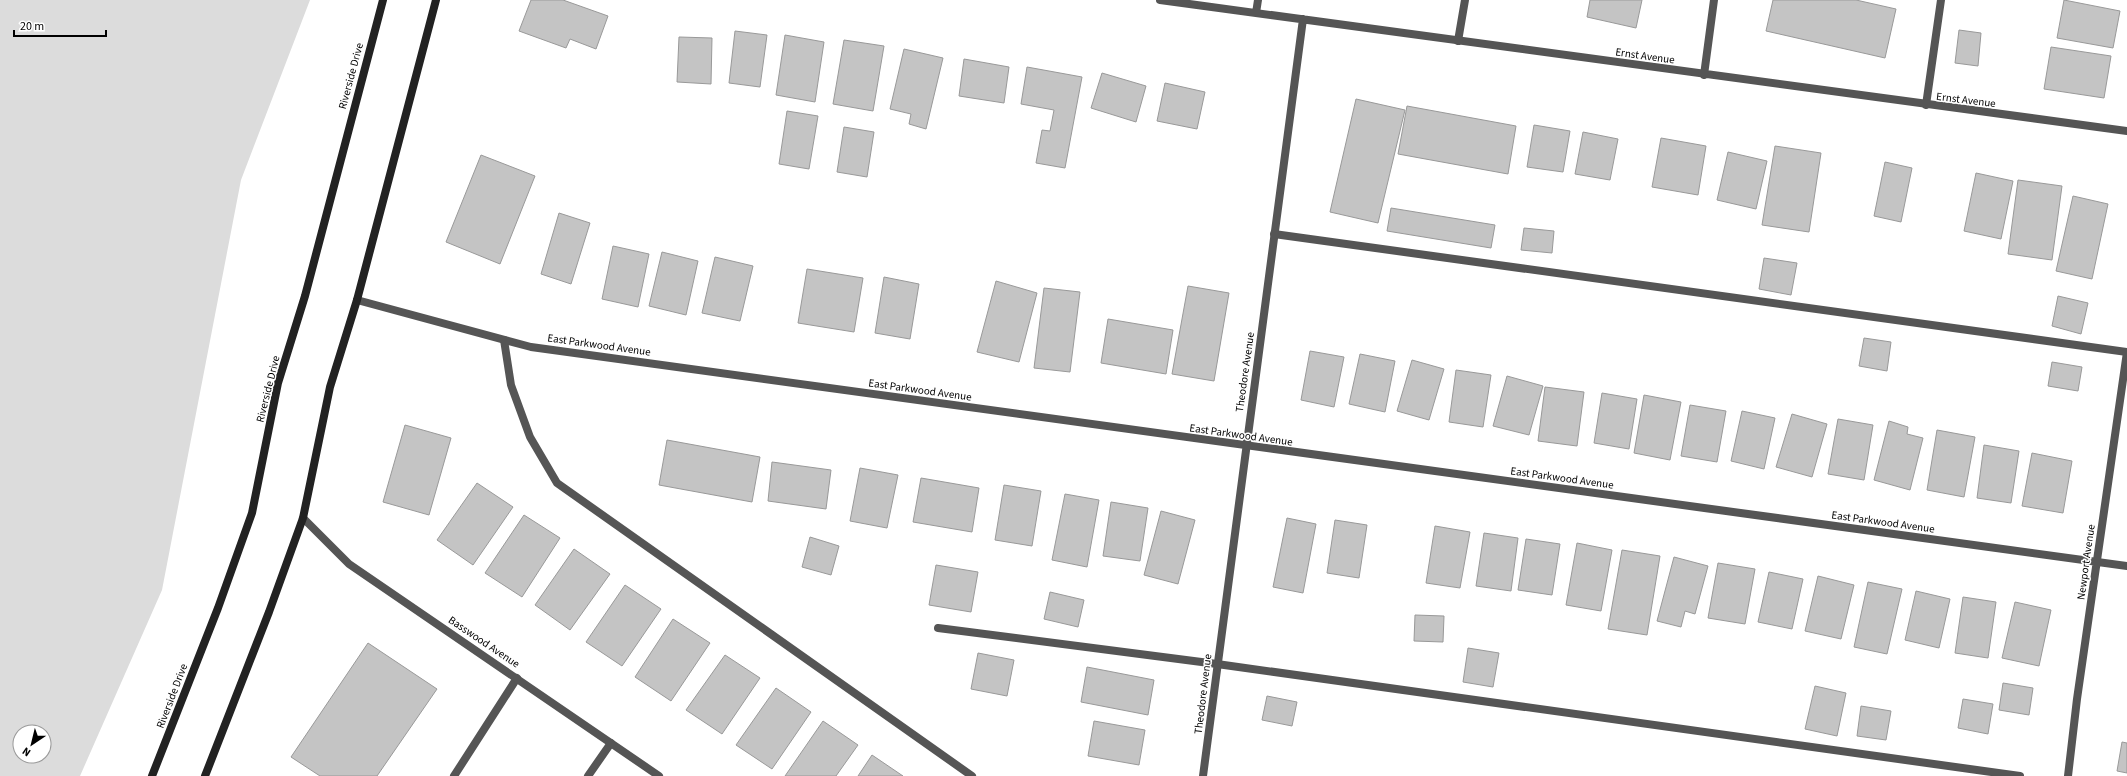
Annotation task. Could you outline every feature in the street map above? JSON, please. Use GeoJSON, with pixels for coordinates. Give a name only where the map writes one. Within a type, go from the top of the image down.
{"type":"FeatureCollection","features":[{"type":"Feature","properties":{"kind":"main road","name":"Riverside Drive"},"geometry":{"type":"LineString","coordinates":[[152,776],[218,608],[252,513],[278,383],[305,296],[383,0]]}},
{"type":"Feature","properties":{"kind":"main road"},"geometry":{"type":"LineString","coordinates":[[205,776],[266,619],[303,518],[330,387],[357,300],[436,0]]}},
{"type":"Feature","properties":{"kind":"street","name":"Ernst Avenue"},"geometry":{"type":"LineString","coordinates":[[1160,0],[1926,106],[2127,131]]}},
{"type":"Feature","properties":{"kind":"street"},"geometry":{"type":"LineString","coordinates":[[1256,13],[1258,0]]}},
{"type":"Feature","properties":{"kind":"street"},"geometry":{"type":"LineString","coordinates":[[1458,41],[1465,0]]}},
{"type":"Feature","properties":{"kind":"street"},"geometry":{"type":"LineString","coordinates":[[1704,75],[1714,0]]}},
{"type":"Feature","properties":{"kind":"street"},"geometry":{"type":"LineString","coordinates":[[1926,106],[1941,0]]}},
{"type":"Feature","properties":{"kind":"street","name":"Theodore Avenue"},"geometry":{"type":"LineString","coordinates":[[1203,776],[1303,19]]}},
{"type":"Feature","properties":{"kind":"street"},"geometry":{"type":"LineString","coordinates":[[1274,234],[2127,352]]}},
{"type":"Feature","properties":{"kind":"street","name":"East Parkwood Avenue"},"geometry":{"type":"LineString","coordinates":[[357,300],[531,347],[1246,447],[2127,566]]}},
{"type":"Feature","properties":{"kind":"street"},"geometry":{"type":"LineString","coordinates":[[504,340],[511,385],[530,437],[557,483],[972,776]]}},
{"type":"Feature","properties":{"kind":"street","name":"Newport Avenue"},"geometry":{"type":"LineString","coordinates":[[2068,776],[2077,699],[2098,562],[2127,352]]}},
{"type":"Feature","properties":{"kind":"street","name":"Basswood Avenue"},"geometry":{"type":"LineString","coordinates":[[303,518],[349,564],[659,776]]}},
{"type":"Feature","properties":{"kind":"street"},"geometry":{"type":"LineString","coordinates":[[938,628],[1218,664],[2020,776]]}},
{"type":"Feature","properties":{"kind":"street"},"geometry":{"type":"LineString","coordinates":[[454,776],[517,678]]}},
{"type":"Feature","properties":{"kind":"street"},"geometry":{"type":"LineString","coordinates":[[588,776],[611,743]]}},
{"type":"Feature","properties":{"kind":"shaded area"},"geometry":{"type":"Polygon","coordinates":[[[0,0],[310,0],[241,180],[162,590],[80,776],[0,776],[0,0]]]}},
{"type":"Feature","properties":{"kind":"building"},"geometry":{"type":"Polygon","coordinates":[[[531,0],[563,0],[608,16],[596,49],[570,39],[566,48],[519,31],[531,0]]]}},
{"type":"Feature","properties":{"kind":"building"},"geometry":{"type":"Polygon","coordinates":[[[1590,0],[1642,0],[1636,28],[1587,17],[1590,0]]]}},
{"type":"Feature","properties":{"kind":"building"},"geometry":{"type":"Polygon","coordinates":[[[1773,0],[1856,0],[1896,9],[1885,58],[1766,31],[1773,0]]]}},
{"type":"Feature","properties":{"kind":"building"},"geometry":{"type":"Polygon","coordinates":[[[2064,0],[2120,11],[2113,48],[2057,38],[2064,0]]]}},
{"type":"Feature","properties":{"kind":"building"},"geometry":{"type":"Polygon","coordinates":[[[1959,30],[1981,33],[1978,66],[1955,63],[1959,30]]]}},
{"type":"Feature","properties":{"kind":"building"},"geometry":{"type":"Polygon","coordinates":[[[735,31],[767,35],[760,87],[729,83],[735,31]]]}},
{"type":"Feature","properties":{"kind":"building"},"geometry":{"type":"Polygon","coordinates":[[[785,35],[824,42],[815,102],[776,95],[785,35]]]}},
{"type":"Feature","properties":{"kind":"building"},"geometry":{"type":"Polygon","coordinates":[[[679,37],[712,38],[711,84],[677,82],[679,37]]]}},
{"type":"Feature","properties":{"kind":"building"},"geometry":{"type":"Polygon","coordinates":[[[844,40],[884,46],[873,111],[833,104],[844,40]]]}},
{"type":"Feature","properties":{"kind":"building"},"geometry":{"type":"Polygon","coordinates":[[[2051,47],[2111,56],[2104,98],[2044,89],[2051,47]]]}},
{"type":"Feature","properties":{"kind":"building"},"geometry":{"type":"Polygon","coordinates":[[[904,49],[943,58],[926,129],[909,124],[911,114],[890,109],[904,49]]]}},
{"type":"Feature","properties":{"kind":"building"},"geometry":{"type":"Polygon","coordinates":[[[964,59],[1009,67],[1004,103],[959,96],[964,59]]]}},
{"type":"Feature","properties":{"kind":"building"},"geometry":{"type":"Polygon","coordinates":[[[1027,67],[1082,77],[1065,168],[1036,163],[1042,130],[1050,131],[1054,110],[1021,104],[1027,67]]]}},
{"type":"Feature","properties":{"kind":"building"},"geometry":{"type":"Polygon","coordinates":[[[1102,73],[1146,86],[1136,122],[1091,108],[1102,73]]]}},
{"type":"Feature","properties":{"kind":"building"},"geometry":{"type":"Polygon","coordinates":[[[1165,83],[1205,92],[1197,129],[1157,121],[1165,83]]]}},
{"type":"Feature","properties":{"kind":"building"},"geometry":{"type":"Polygon","coordinates":[[[1356,99],[1405,110],[1378,223],[1330,212],[1356,99]]]}},
{"type":"Feature","properties":{"kind":"building"},"geometry":{"type":"Polygon","coordinates":[[[1407,106],[1516,126],[1508,174],[1398,154],[1407,106]]]}},
{"type":"Feature","properties":{"kind":"building"},"geometry":{"type":"Polygon","coordinates":[[[787,111],[818,116],[809,169],[779,164],[787,111]]]}},
{"type":"Feature","properties":{"kind":"building"},"geometry":{"type":"Polygon","coordinates":[[[1534,125],[1570,131],[1563,172],[1527,167],[1534,125]]]}},
{"type":"Feature","properties":{"kind":"building"},"geometry":{"type":"Polygon","coordinates":[[[844,127],[874,132],[867,177],[837,172],[844,127]]]}},
{"type":"Feature","properties":{"kind":"building"},"geometry":{"type":"Polygon","coordinates":[[[1583,132],[1618,139],[1610,180],[1575,174],[1583,132]]]}},
{"type":"Feature","properties":{"kind":"building"},"geometry":{"type":"Polygon","coordinates":[[[1661,138],[1706,146],[1698,195],[1652,187],[1661,138]]]}},
{"type":"Feature","properties":{"kind":"building"},"geometry":{"type":"Polygon","coordinates":[[[1775,146],[1821,153],[1809,232],[1762,225],[1775,146]]]}},
{"type":"Feature","properties":{"kind":"building"},"geometry":{"type":"Polygon","coordinates":[[[1728,152],[1767,161],[1756,209],[1717,200],[1728,152]]]}},
{"type":"Feature","properties":{"kind":"building"},"geometry":{"type":"Polygon","coordinates":[[[481,155],[535,176],[500,264],[446,242],[481,155]]]}},
{"type":"Feature","properties":{"kind":"building"},"geometry":{"type":"Polygon","coordinates":[[[1885,162],[1912,168],[1901,222],[1874,216],[1885,162]]]}},
{"type":"Feature","properties":{"kind":"building"},"geometry":{"type":"Polygon","coordinates":[[[1976,173],[2013,181],[2001,239],[1964,231],[1976,173]]]}},
{"type":"Feature","properties":{"kind":"building"},"geometry":{"type":"Polygon","coordinates":[[[2018,180],[2062,186],[2052,260],[2008,254],[2018,180]]]}},
{"type":"Feature","properties":{"kind":"building"},"geometry":{"type":"Polygon","coordinates":[[[2073,196],[2108,204],[2092,279],[2056,271],[2073,196]]]}},
{"type":"Feature","properties":{"kind":"building"},"geometry":{"type":"Polygon","coordinates":[[[1391,208],[1495,225],[1491,248],[1387,231],[1391,208]]]}},
{"type":"Feature","properties":{"kind":"building"},"geometry":{"type":"Polygon","coordinates":[[[559,213],[590,223],[571,284],[541,274],[559,213]]]}},
{"type":"Feature","properties":{"kind":"building"},"geometry":{"type":"Polygon","coordinates":[[[1524,228],[1554,231],[1552,253],[1521,250],[1524,228]]]}},
{"type":"Feature","properties":{"kind":"building"},"geometry":{"type":"Polygon","coordinates":[[[613,246],[649,254],[638,307],[602,299],[613,246]]]}},
{"type":"Feature","properties":{"kind":"building"},"geometry":{"type":"Polygon","coordinates":[[[662,252],[698,261],[686,315],[649,306],[662,252]]]}},
{"type":"Feature","properties":{"kind":"building"},"geometry":{"type":"Polygon","coordinates":[[[715,257],[753,266],[740,321],[702,313],[715,257]]]}},
{"type":"Feature","properties":{"kind":"building"},"geometry":{"type":"Polygon","coordinates":[[[1764,258],[1797,263],[1791,295],[1759,289],[1764,258]]]}},
{"type":"Feature","properties":{"kind":"building"},"geometry":{"type":"Polygon","coordinates":[[[807,269],[863,278],[854,332],[798,323],[807,269]]]}},
{"type":"Feature","properties":{"kind":"building"},"geometry":{"type":"Polygon","coordinates":[[[884,277],[919,284],[910,339],[875,333],[884,277]]]}},
{"type":"Feature","properties":{"kind":"building"},"geometry":{"type":"Polygon","coordinates":[[[996,281],[1037,293],[1019,362],[977,352],[996,281]]]}},
{"type":"Feature","properties":{"kind":"building"},"geometry":{"type":"Polygon","coordinates":[[[1188,286],[1229,293],[1214,381],[1172,374],[1188,286]]]}},
{"type":"Feature","properties":{"kind":"building"},"geometry":{"type":"Polygon","coordinates":[[[1044,288],[1080,292],[1070,372],[1034,368],[1044,288]]]}},
{"type":"Feature","properties":{"kind":"building"},"geometry":{"type":"Polygon","coordinates":[[[2058,296],[2088,303],[2081,334],[2052,326],[2058,296]]]}},
{"type":"Feature","properties":{"kind":"building"},"geometry":{"type":"Polygon","coordinates":[[[1108,319],[1173,330],[1166,374],[1101,363],[1108,319]]]}},
{"type":"Feature","properties":{"kind":"building"},"geometry":{"type":"Polygon","coordinates":[[[1864,338],[1891,342],[1887,371],[1859,366],[1864,338]]]}},
{"type":"Feature","properties":{"kind":"building"},"geometry":{"type":"Polygon","coordinates":[[[1310,351],[1344,357],[1334,407],[1301,400],[1310,351]]]}},
{"type":"Feature","properties":{"kind":"building"},"geometry":{"type":"Polygon","coordinates":[[[1360,354],[1395,361],[1385,412],[1349,404],[1360,354]]]}},
{"type":"Feature","properties":{"kind":"building"},"geometry":{"type":"Polygon","coordinates":[[[1412,360],[1444,369],[1429,420],[1397,411],[1412,360]]]}},
{"type":"Feature","properties":{"kind":"building"},"geometry":{"type":"Polygon","coordinates":[[[2052,362],[2082,367],[2078,391],[2048,386],[2052,362]]]}},
{"type":"Feature","properties":{"kind":"building"},"geometry":{"type":"Polygon","coordinates":[[[1456,370],[1491,375],[1483,427],[1449,422],[1456,370]]]}},
{"type":"Feature","properties":{"kind":"building"},"geometry":{"type":"Polygon","coordinates":[[[1507,376],[1543,386],[1529,435],[1493,426],[1507,376]]]}},
{"type":"Feature","properties":{"kind":"building"},"geometry":{"type":"Polygon","coordinates":[[[1545,387],[1584,392],[1577,446],[1538,441],[1545,387]]]}},
{"type":"Feature","properties":{"kind":"building"},"geometry":{"type":"Polygon","coordinates":[[[1602,393],[1637,399],[1629,449],[1594,443],[1602,393]]]}},
{"type":"Feature","properties":{"kind":"building"},"geometry":{"type":"Polygon","coordinates":[[[1644,395],[1681,402],[1670,460],[1634,453],[1644,395]]]}},
{"type":"Feature","properties":{"kind":"building"},"geometry":{"type":"Polygon","coordinates":[[[1690,405],[1726,411],[1717,462],[1681,456],[1690,405]]]}},
{"type":"Feature","properties":{"kind":"building"},"geometry":{"type":"Polygon","coordinates":[[[1742,411],[1775,418],[1764,469],[1731,461],[1742,411]]]}},
{"type":"Feature","properties":{"kind":"building"},"geometry":{"type":"Polygon","coordinates":[[[1792,414],[1827,424],[1812,477],[1776,467],[1792,414]]]}},
{"type":"Feature","properties":{"kind":"building"},"geometry":{"type":"Polygon","coordinates":[[[1838,419],[1873,425],[1864,480],[1828,474],[1838,419]]]}},
{"type":"Feature","properties":{"kind":"building"},"geometry":{"type":"Polygon","coordinates":[[[1889,421],[1908,427],[1907,434],[1923,438],[1910,490],[1874,480],[1889,421]]]}},
{"type":"Feature","properties":{"kind":"building"},"geometry":{"type":"Polygon","coordinates":[[[405,425],[451,438],[429,515],[383,502],[405,425]]]}},
{"type":"Feature","properties":{"kind":"building"},"geometry":{"type":"Polygon","coordinates":[[[1937,430],[1975,437],[1964,497],[1927,490],[1937,430]]]}},
{"type":"Feature","properties":{"kind":"building"},"geometry":{"type":"Polygon","coordinates":[[[667,440],[760,457],[752,502],[659,485],[667,440]]]}},
{"type":"Feature","properties":{"kind":"building"},"geometry":{"type":"Polygon","coordinates":[[[1984,445],[2019,451],[2011,503],[1977,498],[1984,445]]]}},
{"type":"Feature","properties":{"kind":"building"},"geometry":{"type":"Polygon","coordinates":[[[2032,453],[2072,461],[2063,513],[2022,506],[2032,453]]]}},
{"type":"Feature","properties":{"kind":"building"},"geometry":{"type":"Polygon","coordinates":[[[772,462],[831,470],[826,509],[768,501],[772,462]]]}},
{"type":"Feature","properties":{"kind":"building"},"geometry":{"type":"Polygon","coordinates":[[[860,468],[898,475],[887,528],[850,521],[860,468]]]}},
{"type":"Feature","properties":{"kind":"building"},"geometry":{"type":"Polygon","coordinates":[[[921,478],[979,488],[972,532],[913,522],[921,478]]]}},
{"type":"Feature","properties":{"kind":"building"},"geometry":{"type":"Polygon","coordinates":[[[477,483],[513,507],[473,565],[437,540],[477,483]]]}},
{"type":"Feature","properties":{"kind":"building"},"geometry":{"type":"Polygon","coordinates":[[[1004,485],[1041,491],[1032,546],[995,540],[1004,485]]]}},
{"type":"Feature","properties":{"kind":"building"},"geometry":{"type":"Polygon","coordinates":[[[1065,494],[1099,500],[1087,567],[1052,560],[1065,494]]]}},
{"type":"Feature","properties":{"kind":"building"},"geometry":{"type":"Polygon","coordinates":[[[1111,502],[1148,508],[1140,561],[1103,556],[1111,502]]]}},
{"type":"Feature","properties":{"kind":"building"},"geometry":{"type":"Polygon","coordinates":[[[1161,511],[1195,520],[1178,584],[1144,575],[1161,511]]]}},
{"type":"Feature","properties":{"kind":"building"},"geometry":{"type":"Polygon","coordinates":[[[524,515],[560,538],[522,597],[485,573],[524,515]]]}},
{"type":"Feature","properties":{"kind":"building"},"geometry":{"type":"Polygon","coordinates":[[[1287,518],[1316,524],[1303,593],[1273,587],[1287,518]]]}},
{"type":"Feature","properties":{"kind":"building"},"geometry":{"type":"Polygon","coordinates":[[[1335,520],[1367,525],[1359,578],[1327,573],[1335,520]]]}},
{"type":"Feature","properties":{"kind":"building"},"geometry":{"type":"Polygon","coordinates":[[[1435,526],[1470,532],[1460,588],[1426,583],[1435,526]]]}},
{"type":"Feature","properties":{"kind":"building"},"geometry":{"type":"Polygon","coordinates":[[[1484,533],[1518,538],[1511,591],[1476,586],[1484,533]]]}},
{"type":"Feature","properties":{"kind":"building"},"geometry":{"type":"Polygon","coordinates":[[[810,537],[839,546],[831,575],[802,567],[810,537]]]}},
{"type":"Feature","properties":{"kind":"building"},"geometry":{"type":"Polygon","coordinates":[[[1526,539],[1560,544],[1552,595],[1518,590],[1526,539]]]}},
{"type":"Feature","properties":{"kind":"building"},"geometry":{"type":"Polygon","coordinates":[[[1577,543],[1612,550],[1601,611],[1566,605],[1577,543]]]}},
{"type":"Feature","properties":{"kind":"building"},"geometry":{"type":"Polygon","coordinates":[[[574,549],[610,574],[570,630],[535,605],[574,549]]]}},
{"type":"Feature","properties":{"kind":"building"},"geometry":{"type":"Polygon","coordinates":[[[1622,550],[1660,556],[1647,635],[1608,629],[1622,550]]]}},
{"type":"Feature","properties":{"kind":"building"},"geometry":{"type":"Polygon","coordinates":[[[1674,557],[1708,566],[1695,614],[1685,611],[1681,627],[1657,621],[1674,557]]]}},
{"type":"Feature","properties":{"kind":"building"},"geometry":{"type":"Polygon","coordinates":[[[1718,563],[1755,569],[1745,624],[1708,618],[1718,563]]]}},
{"type":"Feature","properties":{"kind":"building"},"geometry":{"type":"Polygon","coordinates":[[[936,565],[978,572],[971,612],[929,605],[936,565]]]}},
{"type":"Feature","properties":{"kind":"building"},"geometry":{"type":"Polygon","coordinates":[[[1769,572],[1803,579],[1792,629],[1758,622],[1769,572]]]}},
{"type":"Feature","properties":{"kind":"building"},"geometry":{"type":"Polygon","coordinates":[[[1818,576],[1854,585],[1841,639],[1805,631],[1818,576]]]}},
{"type":"Feature","properties":{"kind":"building"},"geometry":{"type":"Polygon","coordinates":[[[1868,582],[1902,589],[1887,654],[1854,647],[1868,582]]]}},
{"type":"Feature","properties":{"kind":"building"},"geometry":{"type":"Polygon","coordinates":[[[625,585],[661,609],[622,666],[586,642],[625,585]]]}},
{"type":"Feature","properties":{"kind":"building"},"geometry":{"type":"Polygon","coordinates":[[[1916,591],[1950,599],[1939,648],[1905,640],[1916,591]]]}},
{"type":"Feature","properties":{"kind":"building"},"geometry":{"type":"Polygon","coordinates":[[[1050,592],[1084,600],[1078,627],[1044,619],[1050,592]]]}},
{"type":"Feature","properties":{"kind":"building"},"geometry":{"type":"Polygon","coordinates":[[[1963,597],[1996,602],[1988,658],[1955,653],[1963,597]]]}},
{"type":"Feature","properties":{"kind":"building"},"geometry":{"type":"Polygon","coordinates":[[[2015,602],[2051,610],[2039,666],[2002,658],[2015,602]]]}},
{"type":"Feature","properties":{"kind":"building"},"geometry":{"type":"Polygon","coordinates":[[[1415,615],[1444,616],[1443,642],[1414,641],[1415,615]]]}},
{"type":"Feature","properties":{"kind":"building"},"geometry":{"type":"Polygon","coordinates":[[[673,619],[710,643],[671,701],[635,677],[673,619]]]}},
{"type":"Feature","properties":{"kind":"building"},"geometry":{"type":"Polygon","coordinates":[[[368,643],[437,689],[377,776],[320,776],[291,757],[368,643]]]}},
{"type":"Feature","properties":{"kind":"building"},"geometry":{"type":"Polygon","coordinates":[[[1468,648],[1499,653],[1493,687],[1463,682],[1468,648]]]}},
{"type":"Feature","properties":{"kind":"building"},"geometry":{"type":"Polygon","coordinates":[[[978,653],[1014,660],[1007,696],[971,689],[978,653]]]}},
{"type":"Feature","properties":{"kind":"building"},"geometry":{"type":"Polygon","coordinates":[[[725,655],[760,678],[722,734],[686,710],[725,655]]]}},
{"type":"Feature","properties":{"kind":"building"},"geometry":{"type":"Polygon","coordinates":[[[1087,667],[1154,680],[1148,715],[1081,702],[1087,667]]]}},
{"type":"Feature","properties":{"kind":"building"},"geometry":{"type":"Polygon","coordinates":[[[2003,683],[2033,688],[2029,715],[1999,710],[2003,683]]]}},
{"type":"Feature","properties":{"kind":"building"},"geometry":{"type":"Polygon","coordinates":[[[1815,686],[1846,693],[1837,736],[1805,729],[1815,686]]]}},
{"type":"Feature","properties":{"kind":"building"},"geometry":{"type":"Polygon","coordinates":[[[776,688],[811,712],[772,769],[736,745],[776,688]]]}},
{"type":"Feature","properties":{"kind":"building"},"geometry":{"type":"Polygon","coordinates":[[[1267,696],[1297,702],[1292,726],[1262,720],[1267,696]]]}},
{"type":"Feature","properties":{"kind":"building"},"geometry":{"type":"Polygon","coordinates":[[[1963,699],[1993,704],[1988,734],[1958,728],[1963,699]]]}},
{"type":"Feature","properties":{"kind":"building"},"geometry":{"type":"Polygon","coordinates":[[[1861,706],[1891,711],[1886,740],[1857,736],[1861,706]]]}},
{"type":"Feature","properties":{"kind":"building"},"geometry":{"type":"Polygon","coordinates":[[[823,721],[858,745],[836,776],[785,776],[823,721]]]}},
{"type":"Feature","properties":{"kind":"building"},"geometry":{"type":"Polygon","coordinates":[[[1094,721],[1145,730],[1139,765],[1088,756],[1094,721]]]}},
{"type":"Feature","properties":{"kind":"building"},"geometry":{"type":"Polygon","coordinates":[[[2122,742],[2127,743],[2127,773],[2117,771],[2122,742]]]}},
{"type":"Feature","properties":{"kind":"building"},"geometry":{"type":"Polygon","coordinates":[[[872,755],[903,776],[858,776],[872,755]]]}}]}
